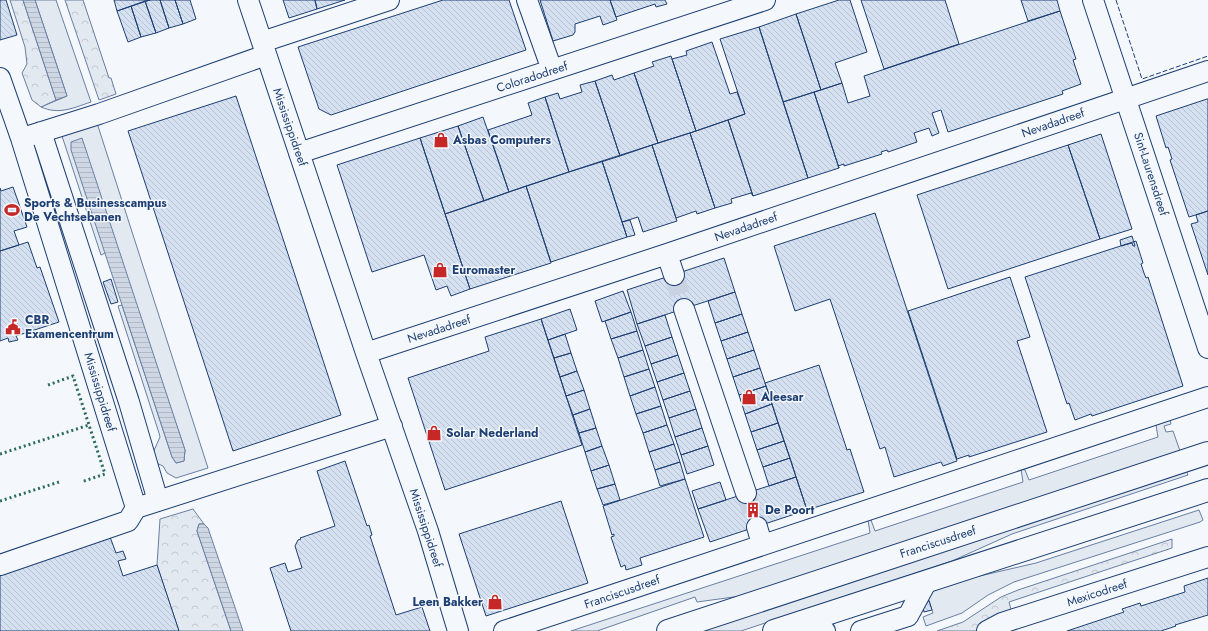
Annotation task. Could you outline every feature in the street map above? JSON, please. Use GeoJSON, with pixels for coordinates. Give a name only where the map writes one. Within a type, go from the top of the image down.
{"type":"FeatureCollection","features":[{"type":"Feature","properties":{"kind":"main road","name":"Franciscusdreef"},"geometry":{"type":"LineString","coordinates":[[668,631],[1208,453]]}},
{"type":"Feature","properties":{"kind":"main road"},"geometry":{"type":"LineString","coordinates":[[774,631],[1208,490]]}},
{"type":"Feature","properties":{"kind":"street","name":"Mississippidreef"},"geometry":{"type":"LineString","coordinates":[[248,0],[366,353],[428,531],[458,631]]}},
{"type":"Feature","properties":{"kind":"street"},"geometry":{"type":"LineString","coordinates":[[21,138],[41,132],[264,49],[368,3],[389,0]]}},
{"type":"Feature","properties":{"kind":"street"},"geometry":{"type":"LineString","coordinates":[[527,0],[552,70]]}},
{"type":"Feature","properties":{"kind":"street","name":"Coloradodreef"},"geometry":{"type":"LineString","coordinates":[[299,153],[765,0]]}},
{"type":"Feature","properties":{"kind":"street","name":"Sint-Laurensdreef"},"geometry":{"type":"LineString","coordinates":[[1093,0],[1208,348]]}},
{"type":"Feature","properties":{"kind":"street","name":"Nevadadreef"},"geometry":{"type":"LineString","coordinates":[[366,353],[667,254],[1208,71]]}},
{"type":"Feature","properties":{"kind":"street","name":"Mississippidreef"},"geometry":{"type":"LineString","coordinates":[[0,78],[3,99],[21,138],[136,508]]}},
{"type":"Feature","properties":{"kind":"street","name":"Mississippidreef"},"geometry":{"type":"LineString","coordinates":[[41,132],[129,402],[158,501]]}},
{"type":"Feature","properties":{"kind":"street"},"geometry":{"type":"LineString","coordinates":[[667,254],[674,275]]}},
{"type":"Feature","properties":{"kind":"street"},"geometry":{"type":"LineString","coordinates":[[684,309],[746,493]]}},
{"type":"Feature","properties":{"kind":"street","name":"Franciscusdreef"},"geometry":{"type":"LineString","coordinates":[[504,631],[759,536],[1208,398]]}},
{"type":"Feature","properties":{"kind":"street"},"geometry":{"type":"LineString","coordinates":[[0,565],[128,521],[136,508],[392,426]]}},
{"type":"Feature","properties":{"kind":"street","name":"Mexicodreef"},"geometry":{"type":"LineString","coordinates":[[988,631],[1002,623],[1208,557]]}},
{"type":"Feature","properties":{"kind":"street"},"geometry":{"type":"LineString","coordinates":[[861,631],[908,616],[927,581]]}},
{"type":"Feature","properties":{"kind":"street"},"geometry":{"type":"LineString","coordinates":[[804,621],[826,631]]}},
{"type":"Feature","properties":{"kind":"green space"},"geometry":{"type":"Polygon","coordinates":[[[10,0],[23,0],[56,100],[41,107],[32,100],[22,73],[27,64],[25,47],[10,0]]]}},
{"type":"Feature","properties":{"kind":"green space"},"geometry":{"type":"Polygon","coordinates":[[[35,0],[56,0],[91,102],[60,111],[41,107],[67,96],[35,0]]]}},
{"type":"Feature","properties":{"kind":"green space"},"geometry":{"type":"Polygon","coordinates":[[[65,0],[83,0],[109,78],[111,78],[116,94],[99,100],[65,0]]]}},
{"type":"Feature","properties":{"kind":"green space"},"geometry":{"type":"Polygon","coordinates":[[[97,123],[208,468],[176,478],[167,473],[163,466],[154,462],[152,455],[160,437],[118,306],[122,305],[172,457],[176,463],[184,461],[185,450],[131,292],[105,253],[101,255],[62,136],[97,123]]]}},
{"type":"Feature","properties":{"kind":"green space"},"geometry":{"type":"Polygon","coordinates":[[[1170,420],[1171,424],[1164,426],[1166,432],[1173,431],[1180,451],[741,596],[697,602],[695,597],[597,631],[571,631],[870,533],[868,520],[871,520],[875,531],[1023,482],[1021,469],[1025,470],[1029,480],[1158,437],[1156,425],[1170,420]]]}},
{"type":"Feature","properties":{"kind":"green space"},"geometry":{"type":"Polygon","coordinates":[[[1186,470],[1188,475],[1012,534],[952,561],[741,631],[703,631],[1186,470]]]}},
{"type":"Feature","properties":{"kind":"green space"},"geometry":{"type":"Polygon","coordinates":[[[193,509],[204,524],[199,524],[197,531],[231,631],[179,631],[157,565],[160,519],[193,509]]]}},
{"type":"Feature","properties":{"kind":"green space"},"geometry":{"type":"Polygon","coordinates":[[[1199,510],[1203,520],[1200,522],[1014,582],[988,595],[962,613],[926,626],[923,617],[933,613],[929,600],[919,604],[928,591],[958,581],[1036,563],[1199,510]]]}},
{"type":"Feature","properties":{"kind":"green space"},"geometry":{"type":"Polygon","coordinates":[[[1172,539],[1172,548],[1009,602],[1012,613],[978,631],[937,631],[963,622],[1001,597],[1018,590],[1172,539]]]}},
{"type":"Feature","properties":{"kind":"shaded area"},"geometry":{"type":"Polygon","coordinates":[[[23,0],[35,0],[67,96],[56,100],[23,0]]]}},
{"type":"Feature","properties":{"kind":"shaded area"},"geometry":{"type":"Polygon","coordinates":[[[82,138],[185,450],[184,461],[176,463],[172,457],[71,150],[71,142],[82,138]]]}},
{"type":"Feature","properties":{"kind":"shaded area"},"geometry":{"type":"Polygon","coordinates":[[[199,524],[204,524],[208,528],[243,631],[231,631],[197,531],[199,524]]]}},
{"type":"Feature","properties":{"kind":"building"},"geometry":{"type":"Polygon","coordinates":[[[0,0],[6,0],[17,35],[0,40],[0,0]]]}},
{"type":"Feature","properties":{"kind":"building"},"geometry":{"type":"Polygon","coordinates":[[[114,0],[150,0],[117,11],[114,0]]]}},
{"type":"Feature","properties":{"kind":"building"},"geometry":{"type":"Polygon","coordinates":[[[160,0],[169,28],[156,33],[145,1],[160,0]]]}},
{"type":"Feature","properties":{"kind":"building"},"geometry":{"type":"Polygon","coordinates":[[[160,0],[175,0],[183,24],[169,28],[160,0]]]}},
{"type":"Feature","properties":{"kind":"building"},"geometry":{"type":"Polygon","coordinates":[[[175,0],[190,0],[196,19],[183,24],[175,0]]]}},
{"type":"Feature","properties":{"kind":"building"},"geometry":{"type":"Polygon","coordinates":[[[283,0],[315,0],[317,9],[289,18],[283,0]]]}},
{"type":"Feature","properties":{"kind":"building"},"geometry":{"type":"Polygon","coordinates":[[[315,0],[345,0],[317,9],[315,0]]]}},
{"type":"Feature","properties":{"kind":"building"},"geometry":{"type":"Polygon","coordinates":[[[443,0],[509,0],[526,50],[331,115],[319,109],[298,47],[443,0]]]}},
{"type":"Feature","properties":{"kind":"building"},"geometry":{"type":"Polygon","coordinates":[[[540,0],[610,0],[617,20],[603,25],[600,16],[575,24],[575,32],[573,35],[553,41],[540,0]]]}},
{"type":"Feature","properties":{"kind":"building"},"geometry":{"type":"Polygon","coordinates":[[[610,0],[665,0],[667,4],[656,7],[655,4],[616,17],[610,0]]]}},
{"type":"Feature","properties":{"kind":"building"},"geometry":{"type":"Polygon","coordinates":[[[839,0],[850,0],[867,52],[835,63],[842,83],[821,90],[796,14],[839,0]]]}},
{"type":"Feature","properties":{"kind":"building"},"geometry":{"type":"Polygon","coordinates":[[[861,0],[945,0],[959,44],[884,69],[861,0]]]}},
{"type":"Feature","properties":{"kind":"building"},"geometry":{"type":"Polygon","coordinates":[[[1021,0],[1057,0],[1060,11],[1028,21],[1021,0]]]}},
{"type":"Feature","properties":{"kind":"building"},"geometry":{"type":"Polygon","coordinates":[[[145,1],[156,33],[141,37],[131,6],[145,1]]]}},
{"type":"Feature","properties":{"kind":"building"},"geometry":{"type":"Polygon","coordinates":[[[131,6],[141,37],[128,42],[117,11],[131,6]]]}},
{"type":"Feature","properties":{"kind":"building"},"geometry":{"type":"Polygon","coordinates":[[[1060,11],[1076,59],[1073,60],[1081,84],[1062,91],[1063,94],[948,132],[941,110],[932,113],[939,133],[932,136],[929,128],[914,133],[917,142],[888,152],[887,150],[881,152],[882,154],[844,166],[844,164],[838,166],[814,92],[842,83],[848,103],[870,96],[864,76],[1060,11]]]}},
{"type":"Feature","properties":{"kind":"building"},"geometry":{"type":"Polygon","coordinates":[[[796,14],[821,90],[783,102],[759,27],[796,14]]]}},
{"type":"Feature","properties":{"kind":"building"},"geometry":{"type":"Polygon","coordinates":[[[759,27],[808,178],[753,196],[728,120],[745,114],[720,39],[759,27]]]}},
{"type":"Feature","properties":{"kind":"building"},"geometry":{"type":"Polygon","coordinates":[[[712,42],[730,94],[737,92],[745,114],[696,131],[672,59],[687,55],[686,51],[712,42]]]}},
{"type":"Feature","properties":{"kind":"building"},"geometry":{"type":"Polygon","coordinates":[[[671,56],[696,131],[658,143],[634,73],[654,66],[652,62],[671,56]]]}},
{"type":"Feature","properties":{"kind":"building"},"geometry":{"type":"Polygon","coordinates":[[[634,73],[658,143],[620,156],[595,81],[612,75],[614,80],[634,73]]]}},
{"type":"Feature","properties":{"kind":"building"},"geometry":{"type":"Polygon","coordinates":[[[595,81],[620,156],[569,172],[545,97],[558,93],[560,99],[582,92],[580,85],[595,81]]]}},
{"type":"Feature","properties":{"kind":"building"},"geometry":{"type":"Polygon","coordinates":[[[814,92],[839,168],[808,178],[783,102],[814,92]]]}},
{"type":"Feature","properties":{"kind":"building"},"geometry":{"type":"Polygon","coordinates":[[[236,96],[341,415],[233,451],[128,131],[236,96]]]}},
{"type":"Feature","properties":{"kind":"building"},"geometry":{"type":"Polygon","coordinates":[[[545,97],[569,172],[509,192],[488,130],[532,115],[528,103],[545,97]]]}},
{"type":"Feature","properties":{"kind":"building"},"geometry":{"type":"Polygon","coordinates":[[[1207,99],[1208,211],[1189,217],[1170,160],[1172,159],[1168,147],[1166,148],[1156,116],[1207,99]]]}},
{"type":"Feature","properties":{"kind":"building"},"geometry":{"type":"Polygon","coordinates":[[[483,117],[509,192],[484,201],[458,126],[483,117]]]}},
{"type":"Feature","properties":{"kind":"building"},"geometry":{"type":"Polygon","coordinates":[[[728,120],[753,196],[751,193],[731,199],[732,203],[715,208],[690,133],[728,120]]]}},
{"type":"Feature","properties":{"kind":"building"},"geometry":{"type":"Polygon","coordinates":[[[458,126],[484,201],[445,214],[420,138],[458,126]]]}},
{"type":"Feature","properties":{"kind":"building"},"geometry":{"type":"Polygon","coordinates":[[[690,133],[715,208],[697,214],[696,211],[676,218],[652,145],[690,133]]]}},
{"type":"Feature","properties":{"kind":"building"},"geometry":{"type":"Polygon","coordinates":[[[1101,134],[1132,229],[1100,239],[1068,145],[1101,134]]]}},
{"type":"Feature","properties":{"kind":"building"},"geometry":{"type":"Polygon","coordinates":[[[420,138],[470,289],[451,296],[447,286],[436,290],[424,255],[372,272],[337,165],[420,138]]]}},
{"type":"Feature","properties":{"kind":"building"},"geometry":{"type":"Polygon","coordinates":[[[652,145],[677,221],[643,232],[638,217],[622,222],[602,161],[652,145]]]}},
{"type":"Feature","properties":{"kind":"building"},"geometry":{"type":"Polygon","coordinates":[[[1068,145],[1100,239],[948,289],[917,195],[1068,145]]]}},
{"type":"Feature","properties":{"kind":"building"},"geometry":{"type":"Polygon","coordinates":[[[602,161],[627,237],[551,262],[526,186],[602,161]]]}},
{"type":"Feature","properties":{"kind":"building"},"geometry":{"type":"Polygon","coordinates":[[[526,186],[551,263],[470,289],[445,214],[526,186]]]}},
{"type":"Feature","properties":{"kind":"building"},"geometry":{"type":"Polygon","coordinates":[[[13,187],[27,227],[14,231],[19,245],[0,251],[0,188],[1,191],[13,187]]]}},
{"type":"Feature","properties":{"kind":"building"},"geometry":{"type":"Polygon","coordinates":[[[1208,211],[1208,275],[1191,224],[1198,222],[1196,215],[1208,211]]]}},
{"type":"Feature","properties":{"kind":"building"},"geometry":{"type":"Polygon","coordinates":[[[875,213],[957,461],[943,466],[941,462],[894,477],[885,447],[880,449],[830,299],[795,311],[774,246],[875,213]]]}},
{"type":"Feature","properties":{"kind":"building"},"geometry":{"type":"Polygon","coordinates":[[[630,220],[635,235],[627,237],[622,222],[630,220]]]}},
{"type":"Feature","properties":{"kind":"building"},"geometry":{"type":"Polygon","coordinates":[[[1132,236],[1135,246],[1133,246],[1132,243],[1121,246],[1120,240],[1132,236]]]}},
{"type":"Feature","properties":{"kind":"building"},"geometry":{"type":"Polygon","coordinates":[[[1136,241],[1143,263],[1141,264],[1146,278],[1148,277],[1183,386],[1092,416],[1091,414],[1075,420],[1069,403],[1067,404],[1025,277],[1136,241]]]}},
{"type":"Feature","properties":{"kind":"building"},"geometry":{"type":"Polygon","coordinates":[[[28,242],[37,268],[40,267],[59,322],[16,336],[18,340],[9,342],[8,338],[0,341],[0,251],[28,242]]]}},
{"type":"Feature","properties":{"kind":"building"},"geometry":{"type":"Polygon","coordinates":[[[724,258],[735,292],[637,324],[627,290],[724,258]]]}},
{"type":"Feature","properties":{"kind":"building"},"geometry":{"type":"Polygon","coordinates":[[[1010,277],[1030,337],[1017,341],[1047,432],[969,457],[969,455],[957,459],[908,311],[1010,277]]]}},
{"type":"Feature","properties":{"kind":"building"},"geometry":{"type":"Polygon","coordinates":[[[111,279],[118,302],[111,304],[103,282],[111,279]]]}},
{"type":"Feature","properties":{"kind":"building"},"geometry":{"type":"Polygon","coordinates":[[[623,291],[631,312],[602,322],[595,301],[623,291]]]}},
{"type":"Feature","properties":{"kind":"building"},"geometry":{"type":"Polygon","coordinates":[[[735,292],[742,314],[715,323],[708,301],[735,292]]]}},
{"type":"Feature","properties":{"kind":"building"},"geometry":{"type":"Polygon","coordinates":[[[570,309],[577,330],[548,340],[541,319],[570,309]]]}},
{"type":"Feature","properties":{"kind":"building"},"geometry":{"type":"Polygon","coordinates":[[[631,312],[637,331],[611,339],[605,321],[631,312]]]}},
{"type":"Feature","properties":{"kind":"building"},"geometry":{"type":"Polygon","coordinates":[[[742,314],[748,332],[721,341],[715,323],[742,314]]]}},
{"type":"Feature","properties":{"kind":"building"},"geometry":{"type":"Polygon","coordinates":[[[665,315],[672,337],[645,346],[637,324],[665,315]]]}},
{"type":"Feature","properties":{"kind":"building"},"geometry":{"type":"Polygon","coordinates":[[[541,319],[582,445],[445,490],[408,378],[489,351],[485,337],[541,319]]]}},
{"type":"Feature","properties":{"kind":"building"},"geometry":{"type":"Polygon","coordinates":[[[637,331],[643,350],[618,358],[611,339],[637,331]]]}},
{"type":"Feature","properties":{"kind":"building"},"geometry":{"type":"Polygon","coordinates":[[[748,332],[754,350],[727,359],[721,341],[748,332]]]}},
{"type":"Feature","properties":{"kind":"building"},"geometry":{"type":"Polygon","coordinates":[[[565,334],[571,353],[554,358],[548,340],[565,334]]]}},
{"type":"Feature","properties":{"kind":"building"},"geometry":{"type":"Polygon","coordinates":[[[672,337],[678,355],[651,364],[645,346],[672,337]]]}},
{"type":"Feature","properties":{"kind":"building"},"geometry":{"type":"Polygon","coordinates":[[[643,350],[649,369],[624,377],[618,358],[643,350]]]}},
{"type":"Feature","properties":{"kind":"building"},"geometry":{"type":"Polygon","coordinates":[[[754,350],[760,368],[733,377],[727,359],[754,350]]]}},
{"type":"Feature","properties":{"kind":"building"},"geometry":{"type":"Polygon","coordinates":[[[571,353],[577,371],[560,377],[554,358],[571,353]]]}},
{"type":"Feature","properties":{"kind":"building"},"geometry":{"type":"Polygon","coordinates":[[[678,355],[684,373],[657,382],[651,364],[678,355]]]}},
{"type":"Feature","properties":{"kind":"building"},"geometry":{"type":"Polygon","coordinates":[[[819,365],[847,450],[850,449],[864,492],[807,510],[765,383],[819,365]]]}},
{"type":"Feature","properties":{"kind":"building"},"geometry":{"type":"Polygon","coordinates":[[[760,368],[766,386],[739,395],[733,377],[760,368]]]}},
{"type":"Feature","properties":{"kind":"building"},"geometry":{"type":"Polygon","coordinates":[[[649,369],[655,387],[630,396],[624,377],[649,369]]]}},
{"type":"Feature","properties":{"kind":"building"},"geometry":{"type":"Polygon","coordinates":[[[577,371],[584,390],[566,396],[560,377],[577,371]]]}},
{"type":"Feature","properties":{"kind":"building"},"geometry":{"type":"Polygon","coordinates":[[[684,373],[690,391],[663,400],[657,382],[684,373]]]}},
{"type":"Feature","properties":{"kind":"building"},"geometry":{"type":"Polygon","coordinates":[[[766,386],[772,404],[745,414],[739,395],[766,386]]]}},
{"type":"Feature","properties":{"kind":"building"},"geometry":{"type":"Polygon","coordinates":[[[655,387],[661,406],[636,414],[630,396],[655,387]]]}},
{"type":"Feature","properties":{"kind":"building"},"geometry":{"type":"Polygon","coordinates":[[[584,390],[590,409],[573,415],[566,396],[584,390]]]}},
{"type":"Feature","properties":{"kind":"building"},"geometry":{"type":"Polygon","coordinates":[[[690,391],[696,409],[669,418],[663,400],[690,391]]]}},
{"type":"Feature","properties":{"kind":"building"},"geometry":{"type":"Polygon","coordinates":[[[772,404],[778,423],[751,432],[745,414],[772,404]]]}},
{"type":"Feature","properties":{"kind":"building"},"geometry":{"type":"Polygon","coordinates":[[[661,406],[667,425],[643,433],[636,414],[661,406]]]}},
{"type":"Feature","properties":{"kind":"building"},"geometry":{"type":"Polygon","coordinates":[[[590,409],[596,428],[579,433],[573,415],[590,409]]]}},
{"type":"Feature","properties":{"kind":"building"},"geometry":{"type":"Polygon","coordinates":[[[696,409],[702,428],[675,437],[669,418],[696,409]]]}},
{"type":"Feature","properties":{"kind":"building"},"geometry":{"type":"Polygon","coordinates":[[[778,423],[784,441],[757,450],[751,432],[778,423]]]}},
{"type":"Feature","properties":{"kind":"building"},"geometry":{"type":"Polygon","coordinates":[[[667,425],[674,444],[649,452],[643,433],[667,425]]]}},
{"type":"Feature","properties":{"kind":"building"},"geometry":{"type":"Polygon","coordinates":[[[596,428],[602,446],[585,452],[579,433],[596,428]]]}},
{"type":"Feature","properties":{"kind":"building"},"geometry":{"type":"Polygon","coordinates":[[[702,428],[708,446],[681,455],[675,437],[702,428]]]}},
{"type":"Feature","properties":{"kind":"building"},"geometry":{"type":"Polygon","coordinates":[[[784,441],[790,458],[763,467],[757,450],[784,441]]]}},
{"type":"Feature","properties":{"kind":"building"},"geometry":{"type":"Polygon","coordinates":[[[674,444],[680,462],[655,470],[649,452],[674,444]]]}},
{"type":"Feature","properties":{"kind":"building"},"geometry":{"type":"Polygon","coordinates":[[[602,446],[609,465],[591,471],[585,452],[602,446]]]}},
{"type":"Feature","properties":{"kind":"building"},"geometry":{"type":"Polygon","coordinates":[[[708,446],[714,465],[687,474],[681,455],[708,446]]]}},
{"type":"Feature","properties":{"kind":"building"},"geometry":{"type":"Polygon","coordinates":[[[790,458],[796,477],[769,486],[763,467],[790,458]]]}},
{"type":"Feature","properties":{"kind":"building"},"geometry":{"type":"Polygon","coordinates":[[[345,461],[367,526],[369,525],[372,535],[370,536],[396,615],[422,607],[430,631],[291,631],[270,568],[285,563],[288,572],[302,568],[295,546],[298,540],[335,526],[317,471],[345,461]]]}},
{"type":"Feature","properties":{"kind":"building"},"geometry":{"type":"Polygon","coordinates":[[[680,462],[685,479],[660,486],[655,470],[680,462]]]}},
{"type":"Feature","properties":{"kind":"building"},"geometry":{"type":"Polygon","coordinates":[[[609,465],[615,484],[597,489],[591,471],[609,465]]]}},
{"type":"Feature","properties":{"kind":"building","name":"De Poort"},"geometry":{"type":"Polygon","coordinates":[[[796,477],[807,510],[710,542],[698,509],[796,477]]]}},
{"type":"Feature","properties":{"kind":"building"},"geometry":{"type":"Polygon","coordinates":[[[685,479],[704,537],[640,558],[642,565],[626,570],[625,565],[621,567],[611,537],[614,536],[614,534],[612,535],[603,506],[685,479]]]}},
{"type":"Feature","properties":{"kind":"building"},"geometry":{"type":"Polygon","coordinates":[[[720,482],[726,500],[698,509],[692,491],[720,482]]]}},
{"type":"Feature","properties":{"kind":"building"},"geometry":{"type":"Polygon","coordinates":[[[615,484],[620,500],[603,505],[597,489],[615,484]]]}},
{"type":"Feature","properties":{"kind":"building"},"geometry":{"type":"Polygon","coordinates":[[[561,501],[588,583],[486,616],[459,534],[561,501]]]}},
{"type":"Feature","properties":{"kind":"building"},"geometry":{"type":"Polygon","coordinates":[[[110,537],[116,553],[123,551],[126,559],[118,561],[123,576],[157,565],[179,631],[0,631],[0,573],[110,537]]]}},
{"type":"Feature","properties":{"kind":"building"},"geometry":{"type":"Polygon","coordinates":[[[1208,578],[1208,615],[1161,631],[1067,631],[1124,612],[1122,609],[1140,603],[1141,606],[1185,592],[1184,586],[1208,578]]]}},
{"type":"Feature","properties":{"kind":"building"},"geometry":{"type":"Polygon","coordinates":[[[929,601],[932,610],[924,612],[922,603],[929,601]]]}},
{"type":"Feature","properties":{"kind":"tunnel"},"geometry":{"type":"LineString","coordinates":[[674,275],[684,309]]}},
{"type":"Feature","properties":{"kind":"tunnel"},"geometry":{"type":"LineString","coordinates":[[746,493],[757,527]]}},
{"type":"Feature","properties":{"kind":"hedge"},"geometry":{"type":"LineString","coordinates":[[48,385],[73,376],[105,474],[81,482]]}},
{"type":"Feature","properties":{"kind":"hedge"},"geometry":{"type":"LineString","coordinates":[[0,454],[89,425]]}},
{"type":"Feature","properties":{"kind":"hedge"},"geometry":{"type":"LineString","coordinates":[[0,501],[59,482]]}},
{"type":"Feature","properties":{"kind":"fence"},"geometry":{"type":"LineString","coordinates":[[1116,0],[1142,79],[1208,56]]}},
{"type":"Feature","properties":{"kind":"place","name":"Asbas Computers"},"geometry":{"type":"Point","coordinates":[441,140]}},
{"type":"Feature","properties":{"kind":"place","name":"Sports & Businesscampus De Vechtsebanen"},"geometry":{"type":"Point","coordinates":[12,210]}},
{"type":"Feature","properties":{"kind":"place","name":"Euromaster"},"geometry":{"type":"Point","coordinates":[440,270]}},
{"type":"Feature","properties":{"kind":"place","name":"CBR Examencentrum"},"geometry":{"type":"Point","coordinates":[13,327]}},
{"type":"Feature","properties":{"kind":"place","name":"Aleesar"},"geometry":{"type":"Point","coordinates":[749,397]}},
{"type":"Feature","properties":{"kind":"place","name":"Solar Nederland"},"geometry":{"type":"Point","coordinates":[434,433]}},
{"type":"Feature","properties":{"kind":"place","name":"De Poort"},"geometry":{"type":"Point","coordinates":[753,510]}},
{"type":"Feature","properties":{"kind":"place","name":"Leen Bakker"},"geometry":{"type":"Point","coordinates":[495,602]}}]}
